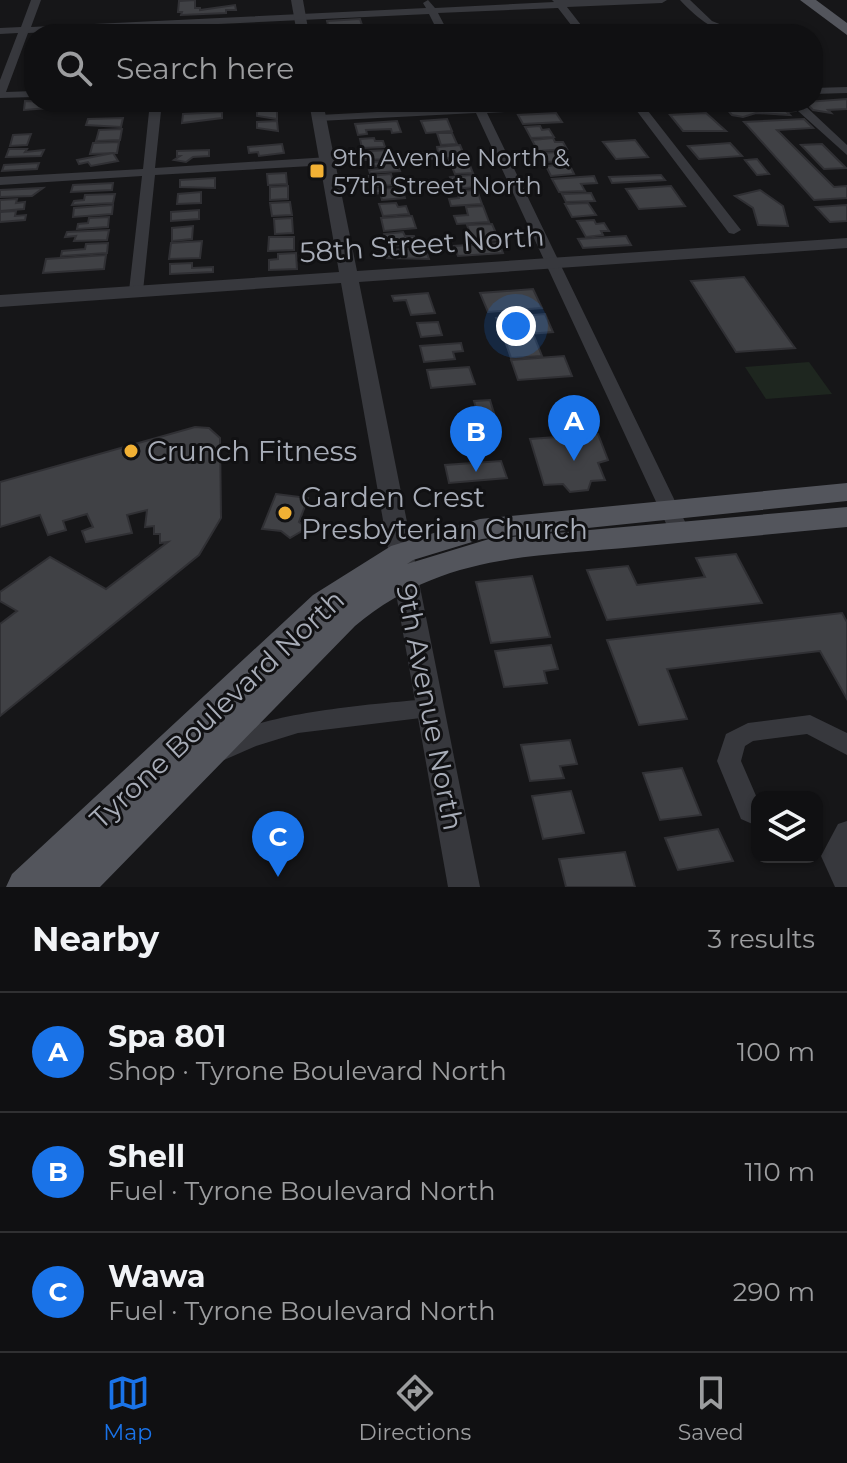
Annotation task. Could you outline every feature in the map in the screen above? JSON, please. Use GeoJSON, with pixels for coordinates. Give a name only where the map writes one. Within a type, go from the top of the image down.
{"type":"FeatureCollection","features":[{"type":"Feature","properties":{"kind":"main road"},"geometry":{"type":"LineString","coordinates":[[807,0],[847,30]]}},
{"type":"Feature","properties":{"kind":"main road"},"geometry":{"type":"LineString","coordinates":[[823,0],[847,18]]}},
{"type":"Feature","properties":{"kind":"main road","name":"Tyrone Boulevard North"},"geometry":{"type":"LineString","coordinates":[[27,887],[325,603],[404,565],[847,492]]}},
{"type":"Feature","properties":{"kind":"main road","name":"Tyrone Boulevard North"},"geometry":{"type":"LineString","coordinates":[[675,520],[847,517]]}},
{"type":"Feature","properties":{"kind":"main road","name":"Tyrone Boulevard North"},"geometry":{"type":"LineString","coordinates":[[72,887],[358,604],[404,565]]}},
{"type":"Feature","properties":{"kind":"street"},"geometry":{"type":"LineString","coordinates":[[26,24],[36,0]]}},
{"type":"Feature","properties":{"kind":"street"},"geometry":{"type":"LineString","coordinates":[[297,0],[301,24]]}},
{"type":"Feature","properties":{"kind":"street"},"geometry":{"type":"LineString","coordinates":[[427,0],[439,24]]}},
{"type":"Feature","properties":{"kind":"street"},"geometry":{"type":"LineString","coordinates":[[219,24],[558,2],[662,0]]}},
{"type":"Feature","properties":{"kind":"street"},"geometry":{"type":"LineString","coordinates":[[685,0],[704,24]]}},
{"type":"Feature","properties":{"kind":"street"},"geometry":{"type":"LineString","coordinates":[[558,2],[575,24]]}},
{"type":"Feature","properties":{"kind":"street"},"geometry":{"type":"LineString","coordinates":[[0,31],[24,30],[0,94],[24,94]]}},
{"type":"Feature","properties":{"kind":"street"},"geometry":{"type":"LineString","coordinates":[[823,91],[847,90]]}},
{"type":"Feature","properties":{"kind":"street"},"geometry":{"type":"LineString","coordinates":[[136,291],[155,112]]}},
{"type":"Feature","properties":{"kind":"street","name":"9th Avenue North"},"geometry":{"type":"LineString","coordinates":[[317,112],[464,887]]}},
{"type":"Feature","properties":{"kind":"street"},"geometry":{"type":"LineString","coordinates":[[481,112],[675,520]]}},
{"type":"Feature","properties":{"kind":"street"},"geometry":{"type":"LineString","coordinates":[[643,112],[734,230]]}},
{"type":"Feature","properties":{"kind":"street"},"geometry":{"type":"LineString","coordinates":[[805,112],[847,151]]}},
{"type":"Feature","properties":{"kind":"street"},"geometry":{"type":"LineString","coordinates":[[0,181],[329,161]]}},
{"type":"Feature","properties":{"kind":"street","name":"58th Street North"},"geometry":{"type":"LineString","coordinates":[[0,301],[847,243]]}},
{"type":"Feature","properties":{"kind":"street"},"geometry":{"type":"LineString","coordinates":[[190,768],[247,737],[295,724],[429,708]]}},
{"type":"Feature","properties":{"kind":"street"},"geometry":{"type":"LineString","coordinates":[[751,812],[729,761],[734,741],[748,732],[810,724],[847,745]]}},
{"type":"Feature","properties":{"kind":"street"},"geometry":{"type":"LineString","coordinates":[[847,832],[825,851],[847,883]]}},
{"type":"Feature","properties":{"kind":"shaded area"},"geometry":{"type":"Polygon","coordinates":[[[809,362],[832,394],[766,399],[745,367],[809,362]]]}},
{"type":"Feature","properties":{"kind":"building"},"geometry":{"type":"Polygon","coordinates":[[[195,0],[195,8],[200,10],[235,5],[236,10],[181,15],[182,12],[178,12],[179,1],[195,0]]]}},
{"type":"Feature","properties":{"kind":"building"},"geometry":{"type":"Polygon","coordinates":[[[360,19],[362,24],[328,24],[327,21],[360,19]]]}},
{"type":"Feature","properties":{"kind":"building"},"geometry":{"type":"Polygon","coordinates":[[[847,99],[847,109],[823,112],[823,101],[847,99]]]}},
{"type":"Feature","properties":{"kind":"building"},"geometry":{"type":"Polygon","coordinates":[[[222,112],[222,118],[182,123],[183,114],[222,112]]]}},
{"type":"Feature","properties":{"kind":"building"},"geometry":{"type":"Polygon","coordinates":[[[257,112],[277,112],[277,119],[257,116],[257,112]]]}},
{"type":"Feature","properties":{"kind":"building"},"geometry":{"type":"Polygon","coordinates":[[[729,112],[787,112],[790,115],[756,113],[743,117],[729,112]]]}},
{"type":"Feature","properties":{"kind":"building"},"geometry":{"type":"Polygon","coordinates":[[[556,113],[562,122],[523,124],[518,115],[556,113]]]}},
{"type":"Feature","properties":{"kind":"building"},"geometry":{"type":"Polygon","coordinates":[[[706,113],[726,131],[683,131],[670,115],[706,113]]]}},
{"type":"Feature","properties":{"kind":"building"},"geometry":{"type":"Polygon","coordinates":[[[123,118],[121,127],[86,125],[88,119],[123,118]]]}},
{"type":"Feature","properties":{"kind":"building"},"geometry":{"type":"Polygon","coordinates":[[[447,119],[452,131],[426,133],[421,121],[447,119]]]}},
{"type":"Feature","properties":{"kind":"building"},"geometry":{"type":"Polygon","coordinates":[[[804,119],[813,128],[777,130],[834,187],[847,186],[847,198],[814,200],[744,122],[804,119]]]}},
{"type":"Feature","properties":{"kind":"building"},"geometry":{"type":"Polygon","coordinates":[[[277,121],[278,131],[257,128],[257,122],[277,121]]]}},
{"type":"Feature","properties":{"kind":"building"},"geometry":{"type":"Polygon","coordinates":[[[397,121],[401,132],[392,133],[391,129],[366,130],[367,134],[358,135],[355,124],[397,121]]]}},
{"type":"Feature","properties":{"kind":"building"},"geometry":{"type":"Polygon","coordinates":[[[540,126],[542,130],[549,129],[554,137],[531,138],[525,127],[540,126]]]}},
{"type":"Feature","properties":{"kind":"building"},"geometry":{"type":"Polygon","coordinates":[[[122,129],[120,140],[96,141],[99,130],[122,129]]]}},
{"type":"Feature","properties":{"kind":"building"},"geometry":{"type":"Polygon","coordinates":[[[437,133],[452,133],[457,144],[441,145],[437,133]]]}},
{"type":"Feature","properties":{"kind":"building"},"geometry":{"type":"Polygon","coordinates":[[[31,134],[27,145],[10,146],[13,135],[31,134]]]}},
{"type":"Feature","properties":{"kind":"building"},"geometry":{"type":"Polygon","coordinates":[[[374,138],[375,141],[383,141],[385,147],[362,148],[360,139],[374,138]]]}},
{"type":"Feature","properties":{"kind":"building"},"geometry":{"type":"Polygon","coordinates":[[[553,138],[555,142],[563,142],[567,149],[538,151],[532,140],[553,138]]]}},
{"type":"Feature","properties":{"kind":"building"},"geometry":{"type":"Polygon","coordinates":[[[635,140],[648,157],[616,159],[603,142],[635,140]]]}},
{"type":"Feature","properties":{"kind":"building"},"geometry":{"type":"Polygon","coordinates":[[[119,142],[117,153],[90,154],[93,143],[119,142]]]}},
{"type":"Feature","properties":{"kind":"building"},"geometry":{"type":"Polygon","coordinates":[[[730,143],[742,156],[699,159],[688,146],[730,143]]]}},
{"type":"Feature","properties":{"kind":"building"},"geometry":{"type":"Polygon","coordinates":[[[282,144],[284,153],[259,156],[258,152],[249,153],[248,147],[282,144]]]}},
{"type":"Feature","properties":{"kind":"building"},"geometry":{"type":"Polygon","coordinates":[[[822,144],[846,168],[824,169],[801,145],[822,144]]]}},
{"type":"Feature","properties":{"kind":"building"},"geometry":{"type":"Polygon","coordinates":[[[460,145],[465,157],[424,159],[423,153],[438,152],[437,147],[460,145]]]}},
{"type":"Feature","properties":{"kind":"building"},"geometry":{"type":"Polygon","coordinates":[[[9,149],[27,149],[25,152],[44,150],[41,156],[6,157],[9,149]]]}},
{"type":"Feature","properties":{"kind":"building"},"geometry":{"type":"Polygon","coordinates":[[[209,150],[209,156],[193,157],[186,162],[174,160],[180,156],[177,156],[177,151],[209,150]]]}},
{"type":"Feature","properties":{"kind":"building"},"geometry":{"type":"Polygon","coordinates":[[[390,150],[393,159],[363,160],[362,157],[369,157],[368,151],[390,150]]]}},
{"type":"Feature","properties":{"kind":"building"},"geometry":{"type":"Polygon","coordinates":[[[559,152],[565,161],[544,162],[539,153],[559,152]]]}},
{"type":"Feature","properties":{"kind":"building"},"geometry":{"type":"Polygon","coordinates":[[[113,153],[118,161],[91,166],[88,162],[79,164],[77,160],[113,153]]]}},
{"type":"Feature","properties":{"kind":"building"},"geometry":{"type":"Polygon","coordinates":[[[467,158],[473,173],[455,174],[449,160],[467,158]]]}},
{"type":"Feature","properties":{"kind":"building"},"geometry":{"type":"Polygon","coordinates":[[[757,159],[769,174],[757,175],[745,160],[757,159]]]}},
{"type":"Feature","properties":{"kind":"building"},"geometry":{"type":"Polygon","coordinates":[[[391,161],[392,165],[397,164],[400,171],[370,173],[369,170],[379,169],[378,166],[371,167],[370,162],[391,161]]]}},
{"type":"Feature","properties":{"kind":"building"},"geometry":{"type":"Polygon","coordinates":[[[39,163],[37,169],[2,171],[4,165],[39,163]]]}},
{"type":"Feature","properties":{"kind":"building"},"geometry":{"type":"Polygon","coordinates":[[[569,164],[574,174],[551,176],[546,166],[569,164]]]}},
{"type":"Feature","properties":{"kind":"building"},"geometry":{"type":"Polygon","coordinates":[[[286,173],[287,184],[268,185],[267,174],[286,173]]]}},
{"type":"Feature","properties":{"kind":"building"},"geometry":{"type":"Polygon","coordinates":[[[391,174],[394,185],[372,187],[369,176],[391,174]]]}},
{"type":"Feature","properties":{"kind":"building"},"geometry":{"type":"Polygon","coordinates":[[[471,175],[476,187],[455,189],[450,177],[471,175]]]}},
{"type":"Feature","properties":{"kind":"building"},"geometry":{"type":"Polygon","coordinates":[[[661,175],[665,180],[612,183],[609,177],[661,175]]]}},
{"type":"Feature","properties":{"kind":"building"},"geometry":{"type":"Polygon","coordinates":[[[594,176],[597,183],[581,184],[585,191],[559,192],[552,179],[594,176]]]}},
{"type":"Feature","properties":{"kind":"building"},"geometry":{"type":"Polygon","coordinates":[[[215,178],[215,188],[180,187],[180,180],[215,178]]]}},
{"type":"Feature","properties":{"kind":"building"},"geometry":{"type":"Polygon","coordinates":[[[113,183],[112,190],[71,192],[73,185],[113,183]]]}},
{"type":"Feature","properties":{"kind":"building"},"geometry":{"type":"Polygon","coordinates":[[[288,186],[288,199],[270,200],[270,187],[288,186]]]}},
{"type":"Feature","properties":{"kind":"building"},"geometry":{"type":"Polygon","coordinates":[[[671,186],[685,206],[639,209],[626,189],[671,186]]]}},
{"type":"Feature","properties":{"kind":"building"},"geometry":{"type":"Polygon","coordinates":[[[43,188],[32,196],[0,197],[0,190],[43,188]]]}},
{"type":"Feature","properties":{"kind":"building"},"geometry":{"type":"Polygon","coordinates":[[[395,188],[395,191],[403,191],[405,198],[382,200],[380,193],[374,194],[373,189],[395,188]]]}},
{"type":"Feature","properties":{"kind":"building"},"geometry":{"type":"Polygon","coordinates":[[[477,190],[482,204],[451,206],[449,199],[459,198],[457,191],[477,190]]]}},
{"type":"Feature","properties":{"kind":"building"},"geometry":{"type":"Polygon","coordinates":[[[760,190],[783,206],[788,226],[758,225],[753,208],[735,196],[760,190]]]}},
{"type":"Feature","properties":{"kind":"building"},"geometry":{"type":"Polygon","coordinates":[[[201,192],[201,203],[177,204],[178,194],[201,192]]]}},
{"type":"Feature","properties":{"kind":"building"},"geometry":{"type":"Polygon","coordinates":[[[591,193],[595,201],[566,202],[562,194],[591,193]]]}},
{"type":"Feature","properties":{"kind":"building"},"geometry":{"type":"Polygon","coordinates":[[[115,194],[113,203],[72,205],[74,201],[84,200],[85,195],[115,194]]]}},
{"type":"Feature","properties":{"kind":"building"},"geometry":{"type":"Polygon","coordinates":[[[17,199],[16,203],[25,202],[24,209],[0,211],[0,200],[17,199]]]}},
{"type":"Feature","properties":{"kind":"building"},"geometry":{"type":"Polygon","coordinates":[[[290,202],[292,215],[272,216],[270,203],[290,202]]]}},
{"type":"Feature","properties":{"kind":"building"},"geometry":{"type":"Polygon","coordinates":[[[396,203],[398,207],[406,206],[409,214],[383,216],[379,204],[396,203]]]}},
{"type":"Feature","properties":{"kind":"building"},"geometry":{"type":"Polygon","coordinates":[[[588,203],[596,215],[572,217],[565,204],[588,203]]]}},
{"type":"Feature","properties":{"kind":"building"},"geometry":{"type":"Polygon","coordinates":[[[113,205],[112,214],[73,217],[74,208],[113,205]]]}},
{"type":"Feature","properties":{"kind":"building"},"geometry":{"type":"Polygon","coordinates":[[[847,205],[847,221],[830,222],[816,207],[847,205]]]}},
{"type":"Feature","properties":{"kind":"building"},"geometry":{"type":"Polygon","coordinates":[[[483,206],[489,222],[457,224],[454,216],[468,215],[466,207],[483,206]]]}},
{"type":"Feature","properties":{"kind":"building"},"geometry":{"type":"Polygon","coordinates":[[[199,210],[199,219],[171,221],[171,212],[199,210]]]}},
{"type":"Feature","properties":{"kind":"building"},"geometry":{"type":"Polygon","coordinates":[[[16,211],[15,216],[26,215],[25,220],[0,222],[0,212],[16,211]]]}},
{"type":"Feature","properties":{"kind":"building"},"geometry":{"type":"Polygon","coordinates":[[[412,216],[416,228],[384,231],[381,218],[412,216]]]}},
{"type":"Feature","properties":{"kind":"building"},"geometry":{"type":"Polygon","coordinates":[[[109,217],[108,227],[77,229],[78,224],[88,223],[89,218],[109,217]]]}},
{"type":"Feature","properties":{"kind":"building"},"geometry":{"type":"Polygon","coordinates":[[[292,218],[293,233],[275,234],[274,219],[292,218]]]}},
{"type":"Feature","properties":{"kind":"building"},"geometry":{"type":"Polygon","coordinates":[[[594,220],[596,224],[604,223],[609,231],[586,237],[577,221],[594,220]]]}},
{"type":"Feature","properties":{"kind":"building"},"geometry":{"type":"Polygon","coordinates":[[[492,224],[499,240],[473,242],[467,225],[492,224]]]}},
{"type":"Feature","properties":{"kind":"building"},"geometry":{"type":"Polygon","coordinates":[[[193,226],[192,239],[172,241],[172,228],[193,226]]]}},
{"type":"Feature","properties":{"kind":"building"},"geometry":{"type":"Polygon","coordinates":[[[109,230],[107,240],[74,241],[76,236],[65,237],[67,232],[109,230]]]}},
{"type":"Feature","properties":{"kind":"building"},"geometry":{"type":"Polygon","coordinates":[[[403,232],[405,236],[414,236],[417,244],[387,246],[384,234],[403,232]]]}},
{"type":"Feature","properties":{"kind":"building"},"geometry":{"type":"Polygon","coordinates":[[[626,236],[631,245],[583,248],[578,239],[626,236]]]}},
{"type":"Feature","properties":{"kind":"building"},"geometry":{"type":"Polygon","coordinates":[[[269,237],[294,237],[294,250],[268,251],[269,237]]]}},
{"type":"Feature","properties":{"kind":"building"},"geometry":{"type":"Polygon","coordinates":[[[202,241],[200,258],[169,259],[171,243],[202,241]]]}},
{"type":"Feature","properties":{"kind":"building"},"geometry":{"type":"Polygon","coordinates":[[[108,243],[107,253],[61,256],[62,251],[85,249],[86,244],[108,243]]]}},
{"type":"Feature","properties":{"kind":"building"},"geometry":{"type":"Polygon","coordinates":[[[499,243],[503,253],[458,256],[454,246],[499,243]]]}},
{"type":"Feature","properties":{"kind":"building"},"geometry":{"type":"Polygon","coordinates":[[[425,248],[429,259],[387,258],[385,250],[425,248]]]}},
{"type":"Feature","properties":{"kind":"building"},"geometry":{"type":"Polygon","coordinates":[[[296,253],[297,269],[269,270],[269,260],[278,259],[278,254],[296,253]]]}},
{"type":"Feature","properties":{"kind":"building"},"geometry":{"type":"Polygon","coordinates":[[[106,255],[104,269],[43,273],[46,259],[106,255]]]}},
{"type":"Feature","properties":{"kind":"building"},"geometry":{"type":"Polygon","coordinates":[[[192,263],[192,268],[213,267],[213,272],[170,274],[170,264],[192,263]]]}},
{"type":"Feature","properties":{"kind":"building"},"geometry":{"type":"Polygon","coordinates":[[[744,277],[795,348],[736,352],[691,281],[744,277]]]}},
{"type":"Feature","properties":{"kind":"building"},"geometry":{"type":"Polygon","coordinates":[[[533,289],[542,308],[488,312],[480,293],[533,289]]]}},
{"type":"Feature","properties":{"kind":"building"},"geometry":{"type":"Polygon","coordinates":[[[428,293],[435,313],[411,315],[406,300],[394,301],[392,296],[428,293]]]}},
{"type":"Feature","properties":{"kind":"building"},"geometry":{"type":"Polygon","coordinates":[[[545,314],[553,332],[503,336],[496,318],[545,314]]]}},
{"type":"Feature","properties":{"kind":"building"},"geometry":{"type":"Polygon","coordinates":[[[438,322],[442,335],[421,337],[417,323],[438,322]]]}},
{"type":"Feature","properties":{"kind":"building"},"geometry":{"type":"Polygon","coordinates":[[[534,336],[542,356],[511,358],[504,338],[534,336]]]}},
{"type":"Feature","properties":{"kind":"building"},"geometry":{"type":"Polygon","coordinates":[[[461,343],[463,351],[453,352],[455,359],[424,362],[420,346],[461,343]]]}},
{"type":"Feature","properties":{"kind":"building"},"geometry":{"type":"Polygon","coordinates":[[[564,356],[572,376],[518,380],[511,360],[564,356]]]}},
{"type":"Feature","properties":{"kind":"building"},"geometry":{"type":"Polygon","coordinates":[[[469,367],[475,384],[431,388],[427,370],[469,367]]]}},
{"type":"Feature","properties":{"kind":"building"},"geometry":{"type":"Polygon","coordinates":[[[490,400],[496,420],[480,422],[474,401],[490,400]]]}},
{"type":"Feature","properties":{"kind":"building"},"geometry":{"type":"Polygon","coordinates":[[[195,427],[209,428],[220,438],[221,518],[199,555],[0,716],[0,624],[17,611],[0,601],[0,592],[50,557],[106,589],[168,542],[160,543],[160,534],[154,534],[154,526],[145,527],[147,510],[127,515],[132,533],[86,542],[82,531],[93,527],[87,514],[63,521],[66,530],[48,535],[40,515],[0,527],[0,482],[195,427]]]}},
{"type":"Feature","properties":{"kind":"building"},"geometry":{"type":"Polygon","coordinates":[[[598,434],[608,460],[598,463],[605,480],[591,481],[588,490],[570,492],[563,484],[544,485],[530,439],[598,434]]]}},
{"type":"Feature","properties":{"kind":"building"},"geometry":{"type":"Polygon","coordinates":[[[501,461],[507,478],[449,483],[445,465],[501,461]]]}},
{"type":"Feature","properties":{"kind":"building"},"geometry":{"type":"Polygon","coordinates":[[[276,494],[308,498],[299,522],[307,528],[290,538],[281,531],[262,529],[276,494]]]}},
{"type":"Feature","properties":{"kind":"building"},"geometry":{"type":"Polygon","coordinates":[[[736,554],[762,603],[607,620],[587,570],[628,566],[637,585],[705,577],[696,558],[736,554]]]}},
{"type":"Feature","properties":{"kind":"building"},"geometry":{"type":"Polygon","coordinates":[[[532,576],[550,637],[491,643],[476,582],[532,576]]]}},
{"type":"Feature","properties":{"kind":"building"},"geometry":{"type":"Polygon","coordinates":[[[842,613],[847,622],[847,699],[820,651],[667,669],[687,719],[639,725],[607,640],[842,613]]]}},
{"type":"Feature","properties":{"kind":"building"},"geometry":{"type":"Polygon","coordinates":[[[551,645],[558,669],[544,671],[547,683],[504,687],[495,651],[551,645]]]}},
{"type":"Feature","properties":{"kind":"building"},"geometry":{"type":"Polygon","coordinates":[[[570,740],[577,764],[560,766],[564,778],[530,781],[521,745],[570,740]]]}},
{"type":"Feature","properties":{"kind":"building"},"geometry":{"type":"Polygon","coordinates":[[[682,768],[701,815],[660,820],[643,773],[682,768]]]}},
{"type":"Feature","properties":{"kind":"building"},"geometry":{"type":"Polygon","coordinates":[[[571,791],[584,833],[543,839],[532,796],[571,791]]]}},
{"type":"Feature","properties":{"kind":"building"},"geometry":{"type":"Polygon","coordinates":[[[718,829],[733,861],[678,870],[665,838],[718,829]]]}},
{"type":"Feature","properties":{"kind":"building"},"geometry":{"type":"Polygon","coordinates":[[[625,852],[635,887],[566,887],[559,859],[625,852]]]}},
{"type":"Feature","properties":{"kind":"place","name":"9th Avenue North & 57th Street North"},"geometry":{"type":"Point","coordinates":[317,171]}},
{"type":"Feature","properties":{"kind":"place","name":"Crunch Fitness"},"geometry":{"type":"Point","coordinates":[131,451]}},
{"type":"Feature","properties":{"kind":"place","name":"Spa 801"},"geometry":{"type":"Point","coordinates":[574,461]}},
{"type":"Feature","properties":{"kind":"place","name":"Shell"},"geometry":{"type":"Point","coordinates":[476,472]}},
{"type":"Feature","properties":{"kind":"place","name":"Garden Crest Presbyterian Church"},"geometry":{"type":"Point","coordinates":[285,513]}},
{"type":"Feature","properties":{"kind":"place","name":"Wawa"},"geometry":{"type":"Point","coordinates":[278,877]}}]}
